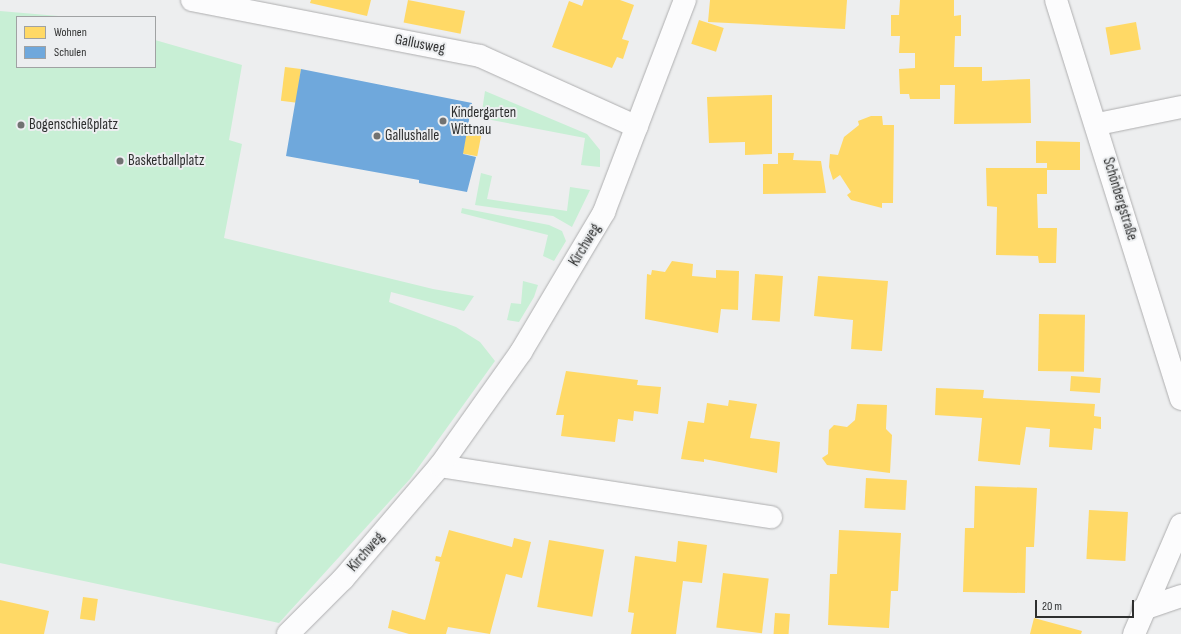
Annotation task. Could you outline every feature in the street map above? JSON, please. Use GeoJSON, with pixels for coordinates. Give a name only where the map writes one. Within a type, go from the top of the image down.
{"type":"FeatureCollection","features":[{"type":"Feature","properties":{"kind":"street","name":"Gallusweg"},"geometry":{"type":"LineString","coordinates":[[192,0],[480,56],[637,127]]}},
{"type":"Feature","properties":{"kind":"street","name":"Kirchweg"},"geometry":{"type":"LineString","coordinates":[[288,634],[343,579],[440,466],[522,352],[604,212],[685,0]]}},
{"type":"Feature","properties":{"kind":"street","name":"Schönbergstraße"},"geometry":{"type":"LineString","coordinates":[[1056,0],[1098,124],[1181,399]]}},
{"type":"Feature","properties":{"kind":"street"},"geometry":{"type":"LineString","coordinates":[[1098,124],[1181,107]]}},
{"type":"Feature","properties":{"kind":"street"},"geometry":{"type":"LineString","coordinates":[[440,466],[772,517]]}},
{"type":"Feature","properties":{"kind":"street"},"geometry":{"type":"LineString","coordinates":[[1134,634],[1181,525]]}},
{"type":"Feature","properties":{"kind":"street"},"geometry":{"type":"LineString","coordinates":[[1144,609],[1181,596]]}},
{"type":"Feature","properties":{"kind":"green space"},"geometry":{"type":"Polygon","coordinates":[[[0,11],[58,16],[16,16],[16,68],[156,68],[156,40],[242,65],[229,140],[242,144],[224,238],[433,289],[474,296],[464,311],[391,292],[389,302],[456,327],[480,342],[495,361],[410,479],[279,623],[0,563],[0,11]]]}},
{"type":"Feature","properties":{"kind":"green space"},"geometry":{"type":"Polygon","coordinates":[[[485,91],[587,134],[600,150],[600,167],[581,165],[585,138],[481,118],[485,91]]]}},
{"type":"Feature","properties":{"kind":"green space"},"geometry":{"type":"Polygon","coordinates":[[[481,173],[492,176],[487,199],[567,211],[570,187],[590,190],[572,227],[553,216],[475,205],[481,173]]]}},
{"type":"Feature","properties":{"kind":"green space"},"geometry":{"type":"Polygon","coordinates":[[[462,208],[549,225],[562,231],[566,241],[554,261],[543,256],[548,235],[461,213],[462,208]]]}},
{"type":"Feature","properties":{"kind":"green space"},"geometry":{"type":"Polygon","coordinates":[[[523,281],[538,285],[534,297],[519,322],[507,320],[511,303],[521,304],[523,281]]]}},
{"type":"Feature","properties":{"kind":"building: Wohnen"},"geometry":{"type":"Polygon","coordinates":[[[311,0],[371,0],[367,16],[310,3],[311,0]]]}},
{"type":"Feature","properties":{"kind":"building: Wohnen"},"geometry":{"type":"Polygon","coordinates":[[[408,0],[465,11],[461,34],[404,23],[408,0]]]}},
{"type":"Feature","properties":{"kind":"building: Wohnen"},"geometry":{"type":"Polygon","coordinates":[[[584,0],[620,0],[634,5],[622,39],[629,41],[623,59],[617,57],[612,68],[552,47],[569,1],[582,6],[584,0]]]}},
{"type":"Feature","properties":{"kind":"building: Wohnen"},"geometry":{"type":"Polygon","coordinates":[[[710,0],[847,0],[845,29],[708,22],[710,0]]]}},
{"type":"Feature","properties":{"kind":"building: Wohnen"},"geometry":{"type":"Polygon","coordinates":[[[900,0],[954,0],[954,16],[961,15],[961,36],[955,36],[954,67],[982,67],[982,81],[1030,79],[1031,123],[954,124],[955,85],[940,85],[940,99],[910,99],[909,94],[900,94],[899,69],[915,68],[915,53],[899,53],[900,36],[891,36],[891,15],[899,15],[900,0]]]}},
{"type":"Feature","properties":{"kind":"building: Wohnen"},"geometry":{"type":"Polygon","coordinates":[[[699,20],[724,28],[716,52],[691,44],[699,20]]]}},
{"type":"Feature","properties":{"kind":"building: Wohnen"},"geometry":{"type":"Polygon","coordinates":[[[1136,22],[1141,50],[1110,55],[1105,27],[1136,22]]]}},
{"type":"Feature","properties":{"kind":"building: Wohnen"},"geometry":{"type":"Polygon","coordinates":[[[285,67],[301,69],[297,103],[281,101],[285,67]]]}},
{"type":"Feature","properties":{"kind":"building: Wohnen"},"geometry":{"type":"Polygon","coordinates":[[[772,95],[772,154],[745,155],[745,142],[709,143],[707,97],[772,95]]]}},
{"type":"Feature","properties":{"kind":"building: Wohnen"},"geometry":{"type":"Polygon","coordinates":[[[871,116],[882,116],[883,125],[894,125],[893,203],[882,203],[882,208],[851,200],[847,195],[851,192],[840,175],[833,180],[829,167],[830,154],[838,155],[844,137],[859,125],[858,121],[871,116]]]}},
{"type":"Feature","properties":{"kind":"building: Wohnen"},"geometry":{"type":"Polygon","coordinates":[[[468,125],[483,128],[477,156],[462,153],[468,125]]]}},
{"type":"Feature","properties":{"kind":"building: Wohnen"},"geometry":{"type":"Polygon","coordinates":[[[1036,141],[1080,142],[1080,170],[1047,170],[1047,194],[1037,194],[1038,228],[1057,228],[1056,263],[1039,263],[1038,256],[996,255],[997,207],[987,206],[986,168],[1047,168],[1047,163],[1036,163],[1036,141]]]}},
{"type":"Feature","properties":{"kind":"building: Wohnen"},"geometry":{"type":"Polygon","coordinates":[[[778,153],[794,153],[793,160],[821,161],[826,193],[763,194],[763,164],[778,164],[778,153]]]}},
{"type":"Feature","properties":{"kind":"building: Wohnen"},"geometry":{"type":"Polygon","coordinates":[[[672,261],[693,264],[692,276],[716,278],[716,270],[739,271],[738,310],[721,309],[718,333],[645,319],[647,274],[651,275],[652,270],[665,272],[672,261]]]}},
{"type":"Feature","properties":{"kind":"building: Wohnen"},"geometry":{"type":"Polygon","coordinates":[[[755,274],[783,276],[780,322],[752,320],[755,274]]]}},
{"type":"Feature","properties":{"kind":"building: Wohnen"},"geometry":{"type":"Polygon","coordinates":[[[818,276],[888,281],[882,351],[851,349],[853,320],[814,316],[818,276]]]}},
{"type":"Feature","properties":{"kind":"building: Wohnen"},"geometry":{"type":"Polygon","coordinates":[[[1039,314],[1085,315],[1084,372],[1038,371],[1039,314]]]}},
{"type":"Feature","properties":{"kind":"building: Wohnen"},"geometry":{"type":"Polygon","coordinates":[[[566,371],[638,380],[637,385],[661,387],[658,414],[634,411],[633,421],[618,419],[615,442],[561,436],[564,415],[556,415],[566,371]]]}},
{"type":"Feature","properties":{"kind":"building: Wohnen"},"geometry":{"type":"Polygon","coordinates":[[[1071,376],[1101,378],[1100,393],[1070,391],[1071,376]]]}},
{"type":"Feature","properties":{"kind":"building: Wohnen"},"geometry":{"type":"Polygon","coordinates":[[[936,388],[984,390],[983,398],[1095,404],[1094,416],[1101,417],[1101,429],[1094,428],[1092,450],[1049,447],[1050,429],[1026,427],[1020,465],[978,461],[982,418],[935,415],[936,388]]]}},
{"type":"Feature","properties":{"kind":"building: Wohnen"},"geometry":{"type":"Polygon","coordinates":[[[729,400],[757,404],[750,438],[780,442],[777,473],[704,459],[704,462],[681,459],[688,421],[704,423],[707,403],[728,406],[729,400]]]}},
{"type":"Feature","properties":{"kind":"building: Wohnen"},"geometry":{"type":"Polygon","coordinates":[[[857,404],[887,405],[886,429],[892,435],[890,473],[827,465],[822,458],[828,454],[829,430],[834,425],[847,427],[855,420],[857,404]]]}},
{"type":"Feature","properties":{"kind":"building: Wohnen"},"geometry":{"type":"Polygon","coordinates":[[[866,478],[907,480],[905,510],[864,508],[866,478]]]}},
{"type":"Feature","properties":{"kind":"building: Wohnen"},"geometry":{"type":"Polygon","coordinates":[[[975,486],[1037,488],[1034,547],[1026,547],[1025,593],[963,592],[965,528],[974,528],[975,486]]]}},
{"type":"Feature","properties":{"kind":"building: Wohnen"},"geometry":{"type":"Polygon","coordinates":[[[1089,510],[1128,512],[1125,561],[1086,559],[1089,510]]]}},
{"type":"Feature","properties":{"kind":"building: Wohnen"},"geometry":{"type":"Polygon","coordinates":[[[449,530],[512,547],[514,538],[531,542],[522,578],[506,574],[490,634],[448,627],[446,634],[409,634],[388,628],[392,610],[425,620],[440,562],[435,561],[436,556],[441,557],[449,530]]]}},
{"type":"Feature","properties":{"kind":"building: Wohnen"},"geometry":{"type":"Polygon","coordinates":[[[839,530],[901,533],[898,591],[891,591],[889,628],[828,625],[830,574],[837,574],[839,530]]]}},
{"type":"Feature","properties":{"kind":"building: Wohnen"},"geometry":{"type":"Polygon","coordinates":[[[549,540],[604,550],[592,617],[537,607],[549,540]]]}},
{"type":"Feature","properties":{"kind":"building: Wohnen"},"geometry":{"type":"Polygon","coordinates":[[[678,541],[707,545],[702,583],[683,581],[676,634],[631,634],[634,613],[628,612],[635,556],[676,562],[678,541]]]}},
{"type":"Feature","properties":{"kind":"building: Wohnen"},"geometry":{"type":"Polygon","coordinates":[[[723,573],[769,579],[762,633],[716,628],[723,573]]]}},
{"type":"Feature","properties":{"kind":"building: Wohnen"},"geometry":{"type":"Polygon","coordinates":[[[83,597],[98,599],[95,621],[80,619],[83,597]]]}},
{"type":"Feature","properties":{"kind":"building: Wohnen"},"geometry":{"type":"Polygon","coordinates":[[[0,600],[49,611],[44,634],[0,634],[0,600]]]}},
{"type":"Feature","properties":{"kind":"building: Wohnen"},"geometry":{"type":"Polygon","coordinates":[[[775,613],[790,614],[789,634],[774,634],[775,613]]]}},
{"type":"Feature","properties":{"kind":"building: Wohnen"},"geometry":{"type":"Polygon","coordinates":[[[1034,618],[1082,631],[1081,634],[1030,634],[1034,618]]]}},
{"type":"Feature","properties":{"kind":"building: Schulen","name":"Gallushalle"},"geometry":{"type":"Polygon","coordinates":[[[301,69],[472,103],[463,154],[476,157],[467,192],[419,183],[419,180],[286,156],[301,69]]]}},
{"type":"Feature","properties":{"kind":"place","name":"Kindergarten Wittnau"},"geometry":{"type":"Point","coordinates":[443,121]}},
{"type":"Feature","properties":{"kind":"place","name":"Bogenschießplatz"},"geometry":{"type":"Point","coordinates":[21,125]}},
{"type":"Feature","properties":{"kind":"place","name":"Gallushalle"},"geometry":{"type":"Point","coordinates":[377,136]}},
{"type":"Feature","properties":{"kind":"place","name":"Basketballplatz"},"geometry":{"type":"Point","coordinates":[120,161]}}]}
